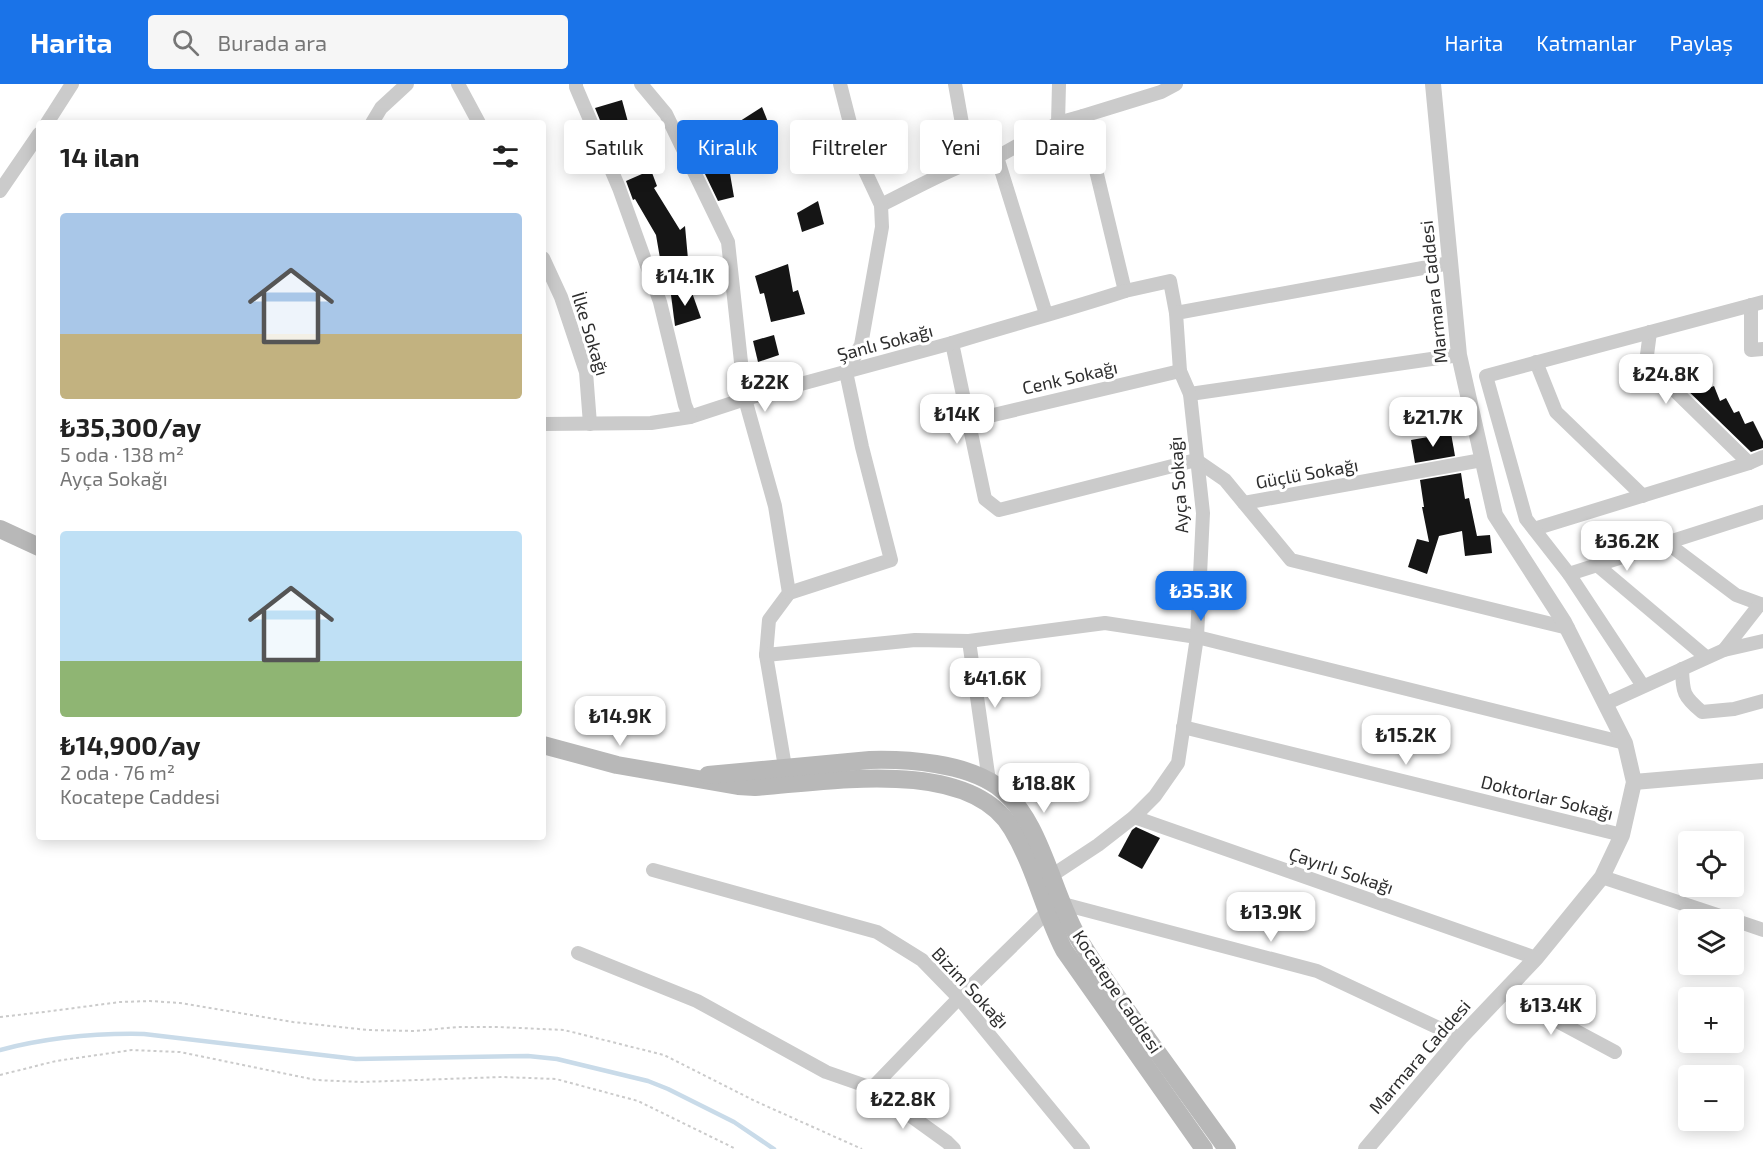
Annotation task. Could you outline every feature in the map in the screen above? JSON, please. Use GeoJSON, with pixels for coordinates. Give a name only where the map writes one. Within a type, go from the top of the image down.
{"type":"FeatureCollection","features":[{"type":"Feature","properties":{"kind":"main road"},"geometry":{"type":"LineString","coordinates":[[1,529],[36,546]]}},
{"type":"Feature","properties":{"kind":"main road","name":"Kocatepe Caddesi"},"geometry":{"type":"LineString","coordinates":[[546,746],[617,765],[738,786],[755,787],[785,776],[870,760],[892,760],[975,774],[999,787],[1022,812],[1035,834],[1044,881]]}},
{"type":"Feature","properties":{"kind":"main road","name":"Kocatepe Caddesi"},"geometry":{"type":"LineString","coordinates":[[785,776],[917,780],[955,788],[992,806],[1011,827],[1044,881],[1055,908],[1227,1149]]}},
{"type":"Feature","properties":{"kind":"main road"},"geometry":{"type":"LineString","coordinates":[[989,781],[992,806]]}},
{"type":"Feature","properties":{"kind":"main road","name":"Kocatepe Caddesi"},"geometry":{"type":"LineString","coordinates":[[1055,908],[1055,932],[1069,958],[1204,1149]]}},
{"type":"Feature","properties":{"kind":"street"},"geometry":{"type":"LineString","coordinates":[[49,120],[72,84]]}},
{"type":"Feature","properties":{"kind":"street"},"geometry":{"type":"LineString","coordinates":[[374,120],[381,108],[407,84]]}},
{"type":"Feature","properties":{"kind":"street"},"geometry":{"type":"LineString","coordinates":[[458,84],[476,120]]}},
{"type":"Feature","properties":{"kind":"street"},"geometry":{"type":"LineString","coordinates":[[576,84],[619,188],[660,302],[685,405],[690,417]]}},
{"type":"Feature","properties":{"kind":"street"},"geometry":{"type":"LineString","coordinates":[[641,84],[666,114],[728,242],[745,399],[775,506],[789,593]]}},
{"type":"Feature","properties":{"kind":"street"},"geometry":{"type":"LineString","coordinates":[[785,776],[766,655],[769,620],[789,593],[891,560],[862,447],[846,372],[861,345],[882,227],[881,205],[859,158],[840,84]]}},
{"type":"Feature","properties":{"kind":"street"},"geometry":{"type":"LineString","coordinates":[[955,84],[961,120]]}},
{"type":"Feature","properties":{"kind":"street"},"geometry":{"type":"LineString","coordinates":[[1058,120],[1059,84]]}},
{"type":"Feature","properties":{"kind":"street"},"geometry":{"type":"LineString","coordinates":[[1069,120],[1161,92],[1176,84]]}},
{"type":"Feature","properties":{"kind":"street","name":"Marmara Caddesi"},"geometry":{"type":"LineString","coordinates":[[1366,1149],[1460,1038],[1536,958],[1602,877],[1622,835],[1634,782],[1624,743],[1568,628],[1495,515],[1459,356],[1433,84]]}},
{"type":"Feature","properties":{"kind":"street"},"geometry":{"type":"LineString","coordinates":[[1083,116],[1125,291]]}},
{"type":"Feature","properties":{"kind":"street"},"geometry":{"type":"LineString","coordinates":[[0,191],[36,138]]}},
{"type":"Feature","properties":{"kind":"street"},"geometry":{"type":"LineString","coordinates":[[881,205],[946,174]]}},
{"type":"Feature","properties":{"kind":"street"},"geometry":{"type":"LineString","coordinates":[[1001,174],[1046,314]]}},
{"type":"Feature","properties":{"kind":"street"},"geometry":{"type":"LineString","coordinates":[[1176,313],[1450,263]]}},
{"type":"Feature","properties":{"kind":"street","name":"İlke Sokağı"},"geometry":{"type":"LineString","coordinates":[[546,264],[561,297],[586,372],[590,424]]}},
{"type":"Feature","properties":{"kind":"street","name":"Ayça Sokağı"},"geometry":{"type":"LineString","coordinates":[[1044,881],[1098,845],[1134,817],[1155,796],[1178,763],[1197,637],[1203,513],[1190,394],[1180,371],[1176,313],[1170,281],[1125,291]]}},
{"type":"Feature","properties":{"kind":"street","name":"Şanlı Sokağı"},"geometry":{"type":"LineString","coordinates":[[546,424],[651,423],[690,417],[745,399],[952,343],[1046,314],[1064,311],[1125,291]]}},
{"type":"Feature","properties":{"kind":"street"},"geometry":{"type":"LineString","coordinates":[[1643,686],[1569,574],[1526,519],[1486,375],[1757,303],[1751,350],[1763,349]]}},
{"type":"Feature","properties":{"kind":"street"},"geometry":{"type":"LineString","coordinates":[[1650,332],[1644,378],[1666,382],[1749,463]]}},
{"type":"Feature","properties":{"kind":"street"},"geometry":{"type":"LineString","coordinates":[[952,343],[985,499],[999,510],[1196,460],[1225,480],[1291,560],[1568,628]]}},
{"type":"Feature","properties":{"kind":"street"},"geometry":{"type":"LineString","coordinates":[[1190,394],[1459,356]]}},
{"type":"Feature","properties":{"kind":"street"},"geometry":{"type":"LineString","coordinates":[[1536,362],[1556,412],[1643,496]]}},
{"type":"Feature","properties":{"kind":"street","name":"Cenk Sokağı"},"geometry":{"type":"LineString","coordinates":[[968,421],[1180,371]]}},
{"type":"Feature","properties":{"kind":"street"},"geometry":{"type":"LineString","coordinates":[[1534,530],[1763,457]]}},
{"type":"Feature","properties":{"kind":"street","name":"Güçlü Sokağı"},"geometry":{"type":"LineString","coordinates":[[1244,503],[1482,460]]}},
{"type":"Feature","properties":{"kind":"street"},"geometry":{"type":"LineString","coordinates":[[1569,574],[1763,512]]}},
{"type":"Feature","properties":{"kind":"street"},"geometry":{"type":"LineString","coordinates":[[1667,543],[1736,595],[1762,604],[1724,650]]}},
{"type":"Feature","properties":{"kind":"street"},"geometry":{"type":"LineString","coordinates":[[1597,565],[1706,657]]}},
{"type":"Feature","properties":{"kind":"street"},"geometry":{"type":"LineString","coordinates":[[766,655],[915,640],[969,641],[1105,623],[1197,637],[1624,743]]}},
{"type":"Feature","properties":{"kind":"street"},"geometry":{"type":"LineString","coordinates":[[969,641],[989,781]]}},
{"type":"Feature","properties":{"kind":"street"},"geometry":{"type":"LineString","coordinates":[[1605,704],[1706,657],[1724,650],[1763,641]]}},
{"type":"Feature","properties":{"kind":"street"},"geometry":{"type":"LineString","coordinates":[[1682,669],[1683,688],[1688,699],[1702,712],[1734,709],[1763,701]]}},
{"type":"Feature","properties":{"kind":"street","name":"Doktorlar Sokağı"},"geometry":{"type":"LineString","coordinates":[[1183,727],[1622,835]]}},
{"type":"Feature","properties":{"kind":"street"},"geometry":{"type":"LineString","coordinates":[[1634,782],[1763,771]]}},
{"type":"Feature","properties":{"kind":"street","name":"Çayırlı Sokağı"},"geometry":{"type":"LineString","coordinates":[[1134,817],[1536,958]]}},
{"type":"Feature","properties":{"kind":"street","name":"Bizim Sokağı"},"geometry":{"type":"LineString","coordinates":[[653,870],[877,932],[922,960],[959,998],[1083,1149]]}},
{"type":"Feature","properties":{"kind":"street"},"geometry":{"type":"LineString","coordinates":[[1602,877],[1699,909]]}},
{"type":"Feature","properties":{"kind":"street"},"geometry":{"type":"LineString","coordinates":[[872,1088],[959,998],[1055,908],[1317,971],[1460,1038]]}},
{"type":"Feature","properties":{"kind":"street"},"geometry":{"type":"LineString","coordinates":[[1744,924],[1763,930]]}},
{"type":"Feature","properties":{"kind":"street"},"geometry":{"type":"LineString","coordinates":[[578,953],[697,1001],[826,1072],[872,1088],[954,1149]]}},
{"type":"Feature","properties":{"kind":"street"},"geometry":{"type":"LineString","coordinates":[[1503,992],[1615,1052]]}},
{"type":"Feature","properties":{"kind":"path"},"geometry":{"type":"LineString","coordinates":[[0,1017],[120,1002],[150,1001],[180,1003],[293,1022],[368,1030],[415,1031],[498,1027],[564,1030],[664,1055],[755,1101],[862,1149]]}},
{"type":"Feature","properties":{"kind":"path"},"geometry":{"type":"LineString","coordinates":[[0,1075],[56,1061],[132,1050],[180,1052],[316,1080],[361,1082],[502,1077],[556,1079],[638,1101],[736,1149]]}},
{"type":"Feature","properties":{"kind":"building"},"geometry":{"type":"Polygon","coordinates":[[[622,100],[627,120],[600,120],[595,108],[622,100]]]}},
{"type":"Feature","properties":{"kind":"building"},"geometry":{"type":"Polygon","coordinates":[[[762,107],[767,120],[742,120],[762,107]]]}},
{"type":"Feature","properties":{"kind":"building"},"geometry":{"type":"Polygon","coordinates":[[[642,174],[652,174],[657,186],[654,188],[680,230],[685,226],[688,259],[661,264],[656,235],[635,199],[633,200],[626,181],[642,174]]]}},
{"type":"Feature","properties":{"kind":"building"},"geometry":{"type":"Polygon","coordinates":[[[705,174],[730,174],[734,197],[718,201],[705,174]]]}},
{"type":"Feature","properties":{"kind":"building"},"geometry":{"type":"Polygon","coordinates":[[[818,201],[824,224],[802,232],[797,213],[818,201]]]}},
{"type":"Feature","properties":{"kind":"building"},"geometry":{"type":"Polygon","coordinates":[[[788,264],[793,292],[798,290],[805,314],[771,322],[764,293],[760,294],[755,276],[788,264]]]}},
{"type":"Feature","properties":{"kind":"building"},"geometry":{"type":"Polygon","coordinates":[[[690,287],[701,318],[675,326],[671,295],[690,287]]]}},
{"type":"Feature","properties":{"kind":"building"},"geometry":{"type":"Polygon","coordinates":[[[774,335],[779,355],[758,362],[753,341],[774,335]]]}},
{"type":"Feature","properties":{"kind":"building"},"geometry":{"type":"Polygon","coordinates":[[[1694,374],[1701,391],[1714,386],[1720,401],[1726,398],[1734,413],[1739,411],[1745,424],[1753,421],[1763,441],[1763,448],[1751,452],[1678,381],[1694,374]]]}},
{"type":"Feature","properties":{"kind":"building"},"geometry":{"type":"Polygon","coordinates":[[[1451,433],[1455,456],[1415,463],[1411,440],[1451,433]]]}},
{"type":"Feature","properties":{"kind":"building"},"geometry":{"type":"Polygon","coordinates":[[[1461,473],[1465,499],[1469,498],[1477,536],[1490,535],[1492,553],[1465,556],[1462,531],[1439,536],[1427,574],[1408,567],[1417,539],[1429,542],[1422,507],[1424,507],[1420,480],[1461,473]]]}},
{"type":"Feature","properties":{"kind":"building"},"geometry":{"type":"Polygon","coordinates":[[[1136,827],[1160,838],[1142,869],[1118,856],[1132,830],[1136,827]]]}},
{"type":"Feature","properties":{"kind":"waterway"},"geometry":{"type":"LineString","coordinates":[[0,1050],[71,1037],[144,1034],[356,1059],[528,1056],[557,1059],[648,1081],[668,1089],[734,1122],[774,1149]]}}]}
